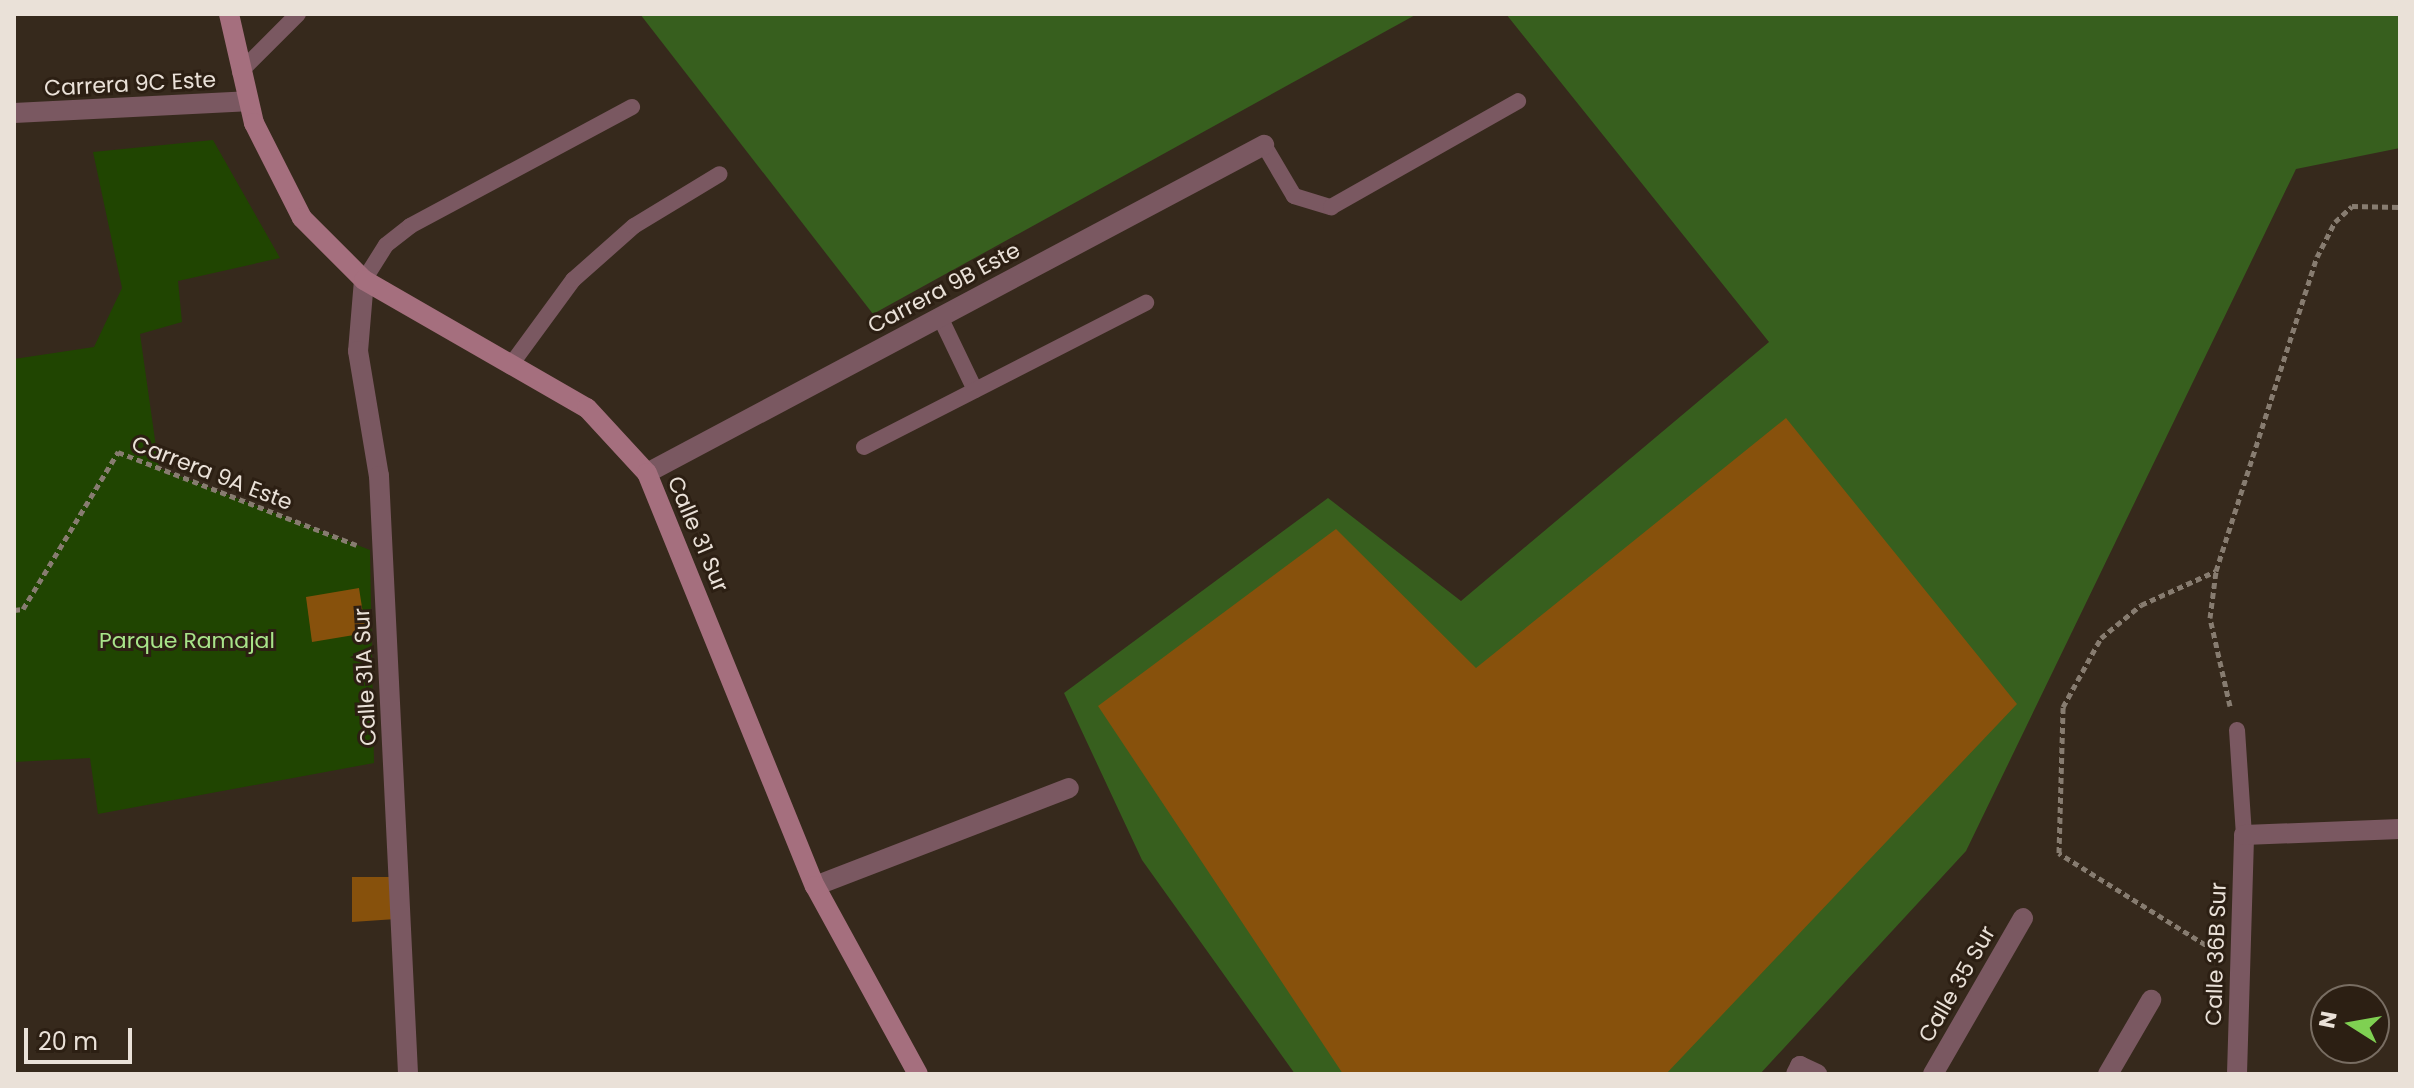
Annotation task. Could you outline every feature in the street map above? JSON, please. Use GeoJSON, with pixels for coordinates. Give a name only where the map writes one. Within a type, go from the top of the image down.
{"type":"FeatureCollection","features":[{"type":"Feature","properties":{"kind":"main road","name":"Calle 31 Sur"},"geometry":{"type":"LineString","coordinates":[[229,14],[247,101],[302,218],[364,280],[587,408],[647,473],[815,886],[918,1074]]}},
{"type":"Feature","properties":{"kind":"street","name":"Carrera 9C Este"},"geometry":{"type":"LineString","coordinates":[[14,113],[247,101]]}},
{"type":"Feature","properties":{"kind":"street","name":"Carrera 9B Este"},"geometry":{"type":"LineString","coordinates":[[647,473],[1264,145]]}},
{"type":"Feature","properties":{"kind":"street","name":"Calle 31A Sur"},"geometry":{"type":"LineString","coordinates":[[364,280],[358,351],[379,476],[408,1074]]}},
{"type":"Feature","properties":{"kind":"street"},"geometry":{"type":"LineString","coordinates":[[815,886],[1069,788]]}},
{"type":"Feature","properties":{"kind":"street"},"geometry":{"type":"LineString","coordinates":[[2244,835],[2400,829]]}},
{"type":"Feature","properties":{"kind":"street","name":"Calle 36B Sur"},"geometry":{"type":"LineString","coordinates":[[2237,1074],[2244,835]]}},
{"type":"Feature","properties":{"kind":"street","name":"Calle 35 Sur"},"geometry":{"type":"LineString","coordinates":[[1933,1074],[2023,918]]}},
{"type":"Feature","properties":{"kind":"street"},"geometry":{"type":"LineString","coordinates":[[2108,1074],[2151,1000]]}},
{"type":"Feature","properties":{"kind":"lane"},"geometry":{"type":"LineString","coordinates":[[240,72],[298,14]]}},
{"type":"Feature","properties":{"kind":"lane"},"geometry":{"type":"LineString","coordinates":[[1264,145],[1294,196],[1331,207],[1518,101]]}},
{"type":"Feature","properties":{"kind":"lane"},"geometry":{"type":"LineString","coordinates":[[364,280],[386,245],[410,226],[632,107]]}},
{"type":"Feature","properties":{"kind":"lane"},"geometry":{"type":"LineString","coordinates":[[510,366],[573,280],[634,226],[720,174]]}},
{"type":"Feature","properties":{"kind":"lane"},"geometry":{"type":"LineString","coordinates":[[864,447],[1146,303]]}},
{"type":"Feature","properties":{"kind":"lane"},"geometry":{"type":"LineString","coordinates":[[940,317],[975,390]]}},
{"type":"Feature","properties":{"kind":"lane"},"geometry":{"type":"LineString","coordinates":[[2237,730],[2244,835]]}},
{"type":"Feature","properties":{"kind":"path"},"geometry":{"type":"LineString","coordinates":[[2237,730],[2210,618],[2216,571],[2335,222],[2352,206],[2400,207]]}},
{"type":"Feature","properties":{"kind":"path","name":"Carrera 9A Este"},"geometry":{"type":"LineString","coordinates":[[14,610],[23,609],[118,452],[383,555]]}},
{"type":"Feature","properties":{"kind":"path"},"geometry":{"type":"LineString","coordinates":[[2216,571],[2141,605],[2101,638],[2063,707],[2059,853],[2240,963]]}},
{"type":"Feature","properties":{"kind":"green space"},"geometry":{"type":"Polygon","coordinates":[[[640,14],[1417,14],[873,314],[640,14]]]}},
{"type":"Feature","properties":{"kind":"green space"},"geometry":{"type":"Polygon","coordinates":[[[1506,14],[2400,14],[2400,148],[2296,169],[1966,851],[1760,1074],[1295,1074],[1142,860],[1064,693],[1328,498],[1461,601],[1769,342],[1506,14]]]}},
{"type":"Feature","properties":{"kind":"green space","name":"Parque Ramajal"},"geometry":{"type":"Polygon","coordinates":[[[213,140],[280,258],[178,281],[182,322],[140,334],[159,468],[370,550],[374,763],[98,814],[90,758],[14,762],[14,359],[94,347],[122,288],[93,152],[213,140]]]}},
{"type":"Feature","properties":{"kind":"building"},"geometry":{"type":"Polygon","coordinates":[[[1786,418],[2017,704],[1666,1074],[1343,1074],[1098,706],[1336,529],[1476,668],[1786,418]]]}},
{"type":"Feature","properties":{"kind":"building"},"geometry":{"type":"Polygon","coordinates":[[[359,588],[366,633],[312,642],[306,597],[359,588]]]}},
{"type":"Feature","properties":{"kind":"building"},"geometry":{"type":"Polygon","coordinates":[[[352,877],[396,877],[396,919],[352,922],[352,877]]]}}]}
